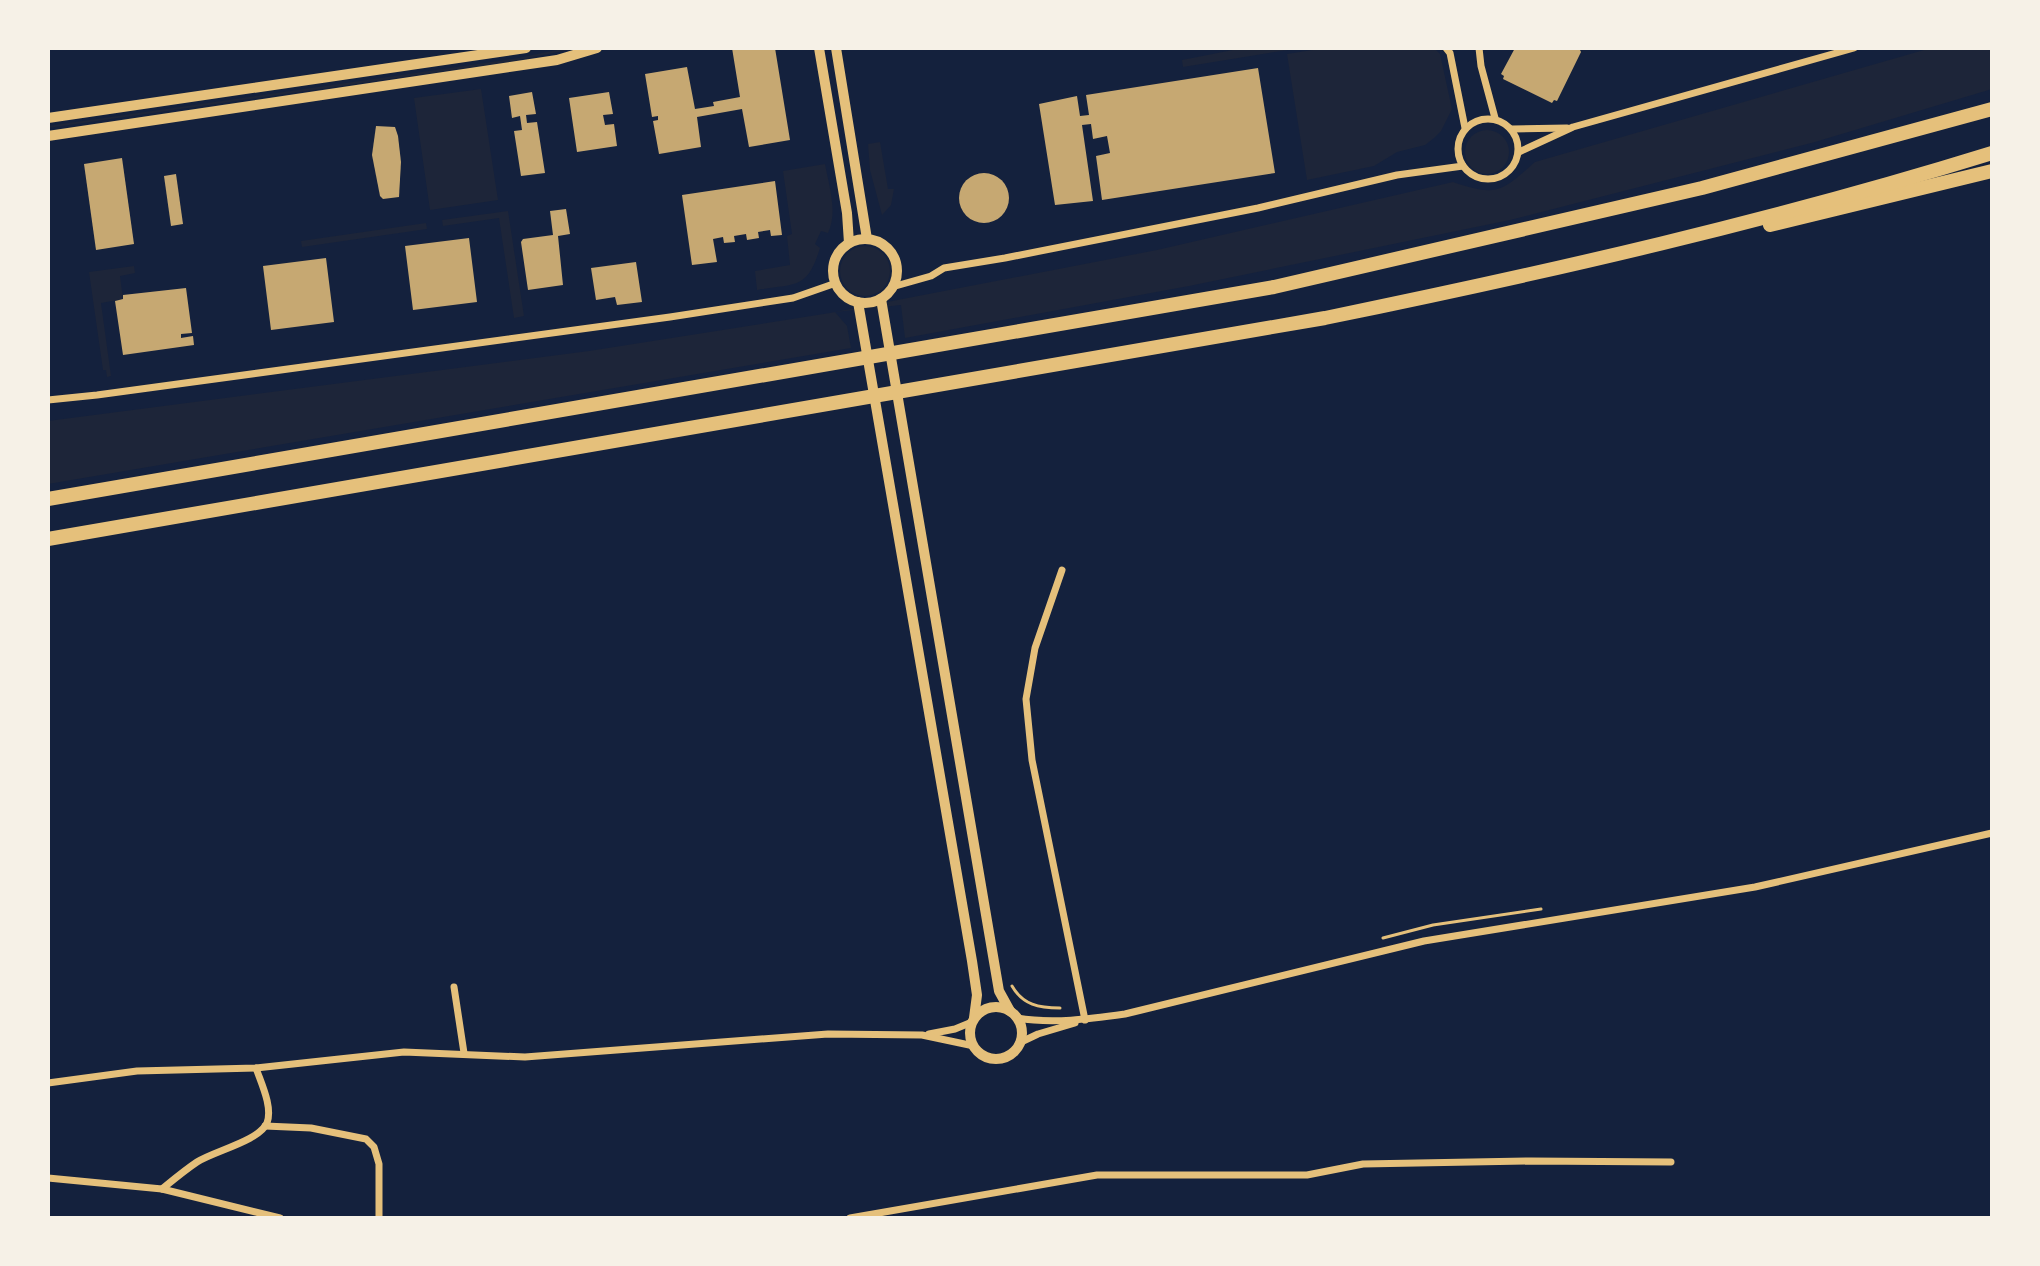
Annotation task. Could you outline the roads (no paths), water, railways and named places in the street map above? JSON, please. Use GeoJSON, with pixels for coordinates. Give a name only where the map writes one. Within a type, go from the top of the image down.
{"type":"FeatureCollection","features":[{"type":"Feature","properties":{"kind":"highway"},"geometry":{"type":"LineString","coordinates":[[48,499],[1274,287],[1632,205],[1910,132],[1992,106]]}},
{"type":"Feature","properties":{"kind":"highway"},"geometry":{"type":"LineString","coordinates":[[1401,302],[1743,223],[1992,153]]}},
{"type":"Feature","properties":{"kind":"highway"},"geometry":{"type":"LineString","coordinates":[[48,539],[1171,346],[1401,302],[1832,212],[1992,171]]}},
{"type":"Feature","properties":{"kind":"main road"},"geometry":{"type":"LineString","coordinates":[[48,118],[526,48]]}},
{"type":"Feature","properties":{"kind":"main road"},"geometry":{"type":"LineString","coordinates":[[48,136],[557,60],[597,48]]}},
{"type":"Feature","properties":{"kind":"main road"},"geometry":{"type":"LineString","coordinates":[[819,48],[847,213],[849,243]]}},
{"type":"Feature","properties":{"kind":"main road"},"geometry":{"type":"LineString","coordinates":[[836,48],[867,239]]}},
{"type":"Feature","properties":{"kind":"main road"},"geometry":{"type":"LineString","coordinates":[[867,239],[880,242],[895,258],[896,278],[882,304],[999,991],[1021,1028],[1019,1043],[1010,1055],[1000,1058],[981,1054],[970,1037],[977,995],[902,547],[859,307],[836,283],[836,256],[849,243],[867,239]]}},
{"type":"Feature","properties":{"kind":"main road"},"geometry":{"type":"LineString","coordinates":[[859,307],[882,304]]}},
{"type":"Feature","properties":{"kind":"main road"},"geometry":{"type":"LineString","coordinates":[[973,1020],[981,1011],[991,1007],[1014,1015]]}},
{"type":"Feature","properties":{"kind":"street"},"geometry":{"type":"LineString","coordinates":[[1446,48],[1450,53],[1465,128],[1458,144],[1458,156],[1463,166],[1484,179],[1507,173],[1516,163],[1519,152],[1512,129]]}},
{"type":"Feature","properties":{"kind":"street"},"geometry":{"type":"LineString","coordinates":[[1479,48],[1495,118]]}},
{"type":"Feature","properties":{"kind":"street"},"geometry":{"type":"LineString","coordinates":[[1519,152],[1573,127],[1854,48]]}},
{"type":"Feature","properties":{"kind":"street"},"geometry":{"type":"LineString","coordinates":[[1465,128],[1481,119],[1495,118],[1512,129],[1573,127]]}},
{"type":"Feature","properties":{"kind":"street"},"geometry":{"type":"LineString","coordinates":[[892,287],[931,276],[944,268],[1258,208],[1397,175],[1463,166]]}},
{"type":"Feature","properties":{"kind":"street"},"geometry":{"type":"LineString","coordinates":[[48,400],[670,317],[793,298],[836,283]]}},
{"type":"Feature","properties":{"kind":"street"},"geometry":{"type":"LineString","coordinates":[[1062,570],[1035,648],[1026,699],[1032,760],[1085,1020]]}},
{"type":"Feature","properties":{"kind":"street"},"geometry":{"type":"LineString","coordinates":[[1019,1043],[1085,1020],[1212,994],[1424,941],[1755,887],[1992,833]]}},
{"type":"Feature","properties":{"kind":"street"},"geometry":{"type":"LineString","coordinates":[[454,987],[464,1053]]}},
{"type":"Feature","properties":{"kind":"street"},"geometry":{"type":"LineString","coordinates":[[1014,1015],[1038,1021],[1085,1020]]}},
{"type":"Feature","properties":{"kind":"street"},"geometry":{"type":"LineString","coordinates":[[48,1083],[137,1071],[256,1068],[404,1052],[525,1057],[828,1034],[922,1035],[955,1029],[973,1020]]}},
{"type":"Feature","properties":{"kind":"street"},"geometry":{"type":"LineString","coordinates":[[922,1035],[974,1046]]}},
{"type":"Feature","properties":{"kind":"street"},"geometry":{"type":"LineString","coordinates":[[162,1189],[198,1162],[255,1136],[265,1126],[268,1118],[266,1101],[256,1068]]}},
{"type":"Feature","properties":{"kind":"street"},"geometry":{"type":"LineString","coordinates":[[265,1126],[311,1128],[366,1139],[374,1147],[379,1164],[379,1218]]}},
{"type":"Feature","properties":{"kind":"street"},"geometry":{"type":"LineString","coordinates":[[850,1218],[1097,1175],[1307,1175],[1363,1164],[1671,1162]]}},
{"type":"Feature","properties":{"kind":"street"},"geometry":{"type":"LineString","coordinates":[[48,1178],[162,1189],[280,1218]]}}]}
